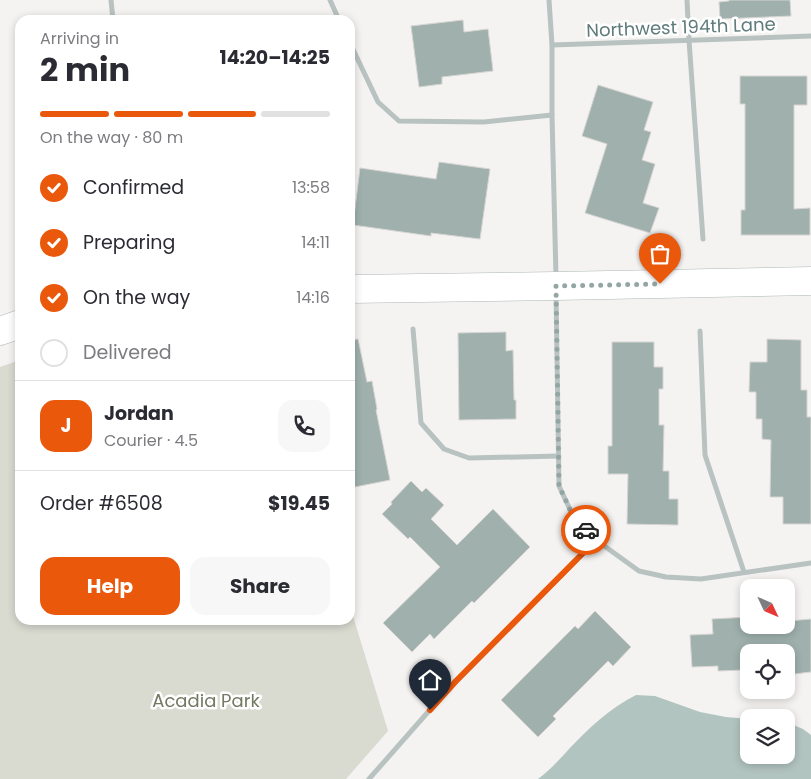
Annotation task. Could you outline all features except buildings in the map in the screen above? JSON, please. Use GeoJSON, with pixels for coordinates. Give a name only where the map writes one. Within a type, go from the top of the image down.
{"type":"FeatureCollection","features":[{"type":"Feature","properties":{"kind":"street"},"geometry":{"type":"LineString","coordinates":[[111,0],[112,15]]}},
{"type":"Feature","properties":{"kind":"street"},"geometry":{"type":"LineString","coordinates":[[330,0],[337,15]]}},
{"type":"Feature","properties":{"kind":"street"},"geometry":{"type":"LineString","coordinates":[[549,0],[552,45],[559,486],[574,518],[596,540],[639,570],[666,577],[701,579],[811,563]]}},
{"type":"Feature","properties":{"kind":"street"},"geometry":{"type":"LineString","coordinates":[[687,0],[703,239]]}},
{"type":"Feature","properties":{"kind":"street","name":"Northwest 194th Lane"},"geometry":{"type":"LineString","coordinates":[[552,45],[811,36]]}},
{"type":"Feature","properties":{"kind":"street"},"geometry":{"type":"LineString","coordinates":[[355,54],[378,102],[399,120],[484,122],[552,115]]}},
{"type":"Feature","properties":{"kind":"street"},"geometry":{"type":"LineString","coordinates":[[355,289],[811,281]]}},
{"type":"Feature","properties":{"kind":"street"},"geometry":{"type":"LineString","coordinates":[[0,331],[15,326]]}},
{"type":"Feature","properties":{"kind":"street"},"geometry":{"type":"LineString","coordinates":[[413,329],[421,423],[444,449],[469,458],[558,456]]}},
{"type":"Feature","properties":{"kind":"street"},"geometry":{"type":"LineString","coordinates":[[700,331],[705,455],[744,572]]}},
{"type":"Feature","properties":{"kind":"street"},"geometry":{"type":"LineString","coordinates":[[369,779],[443,695],[596,540]]}},
{"type":"Feature","properties":{"kind":"green space","name":"Acadia Park"},"geometry":{"type":"Polygon","coordinates":[[[15,362],[15,625],[355,625],[355,622],[388,731],[346,779],[0,779],[0,367],[15,362]]]}},
{"type":"Feature","properties":{"kind":"shaded area"},"geometry":{"type":"Polygon","coordinates":[[[636,695],[655,696],[700,712],[740,718],[740,764],[795,764],[795,726],[811,735],[811,779],[538,779],[600,719],[636,695]]]}},
{"type":"Feature","properties":{"kind":"way so far"},"geometry":{"type":"LineString","coordinates":[[586,530],[574,518],[559,486],[556,286],[660,284]]}},
{"type":"Feature","properties":{"kind":"route"},"geometry":{"type":"LineString","coordinates":[[430,710],[456,681],[596,540],[586,530]]}}]}
